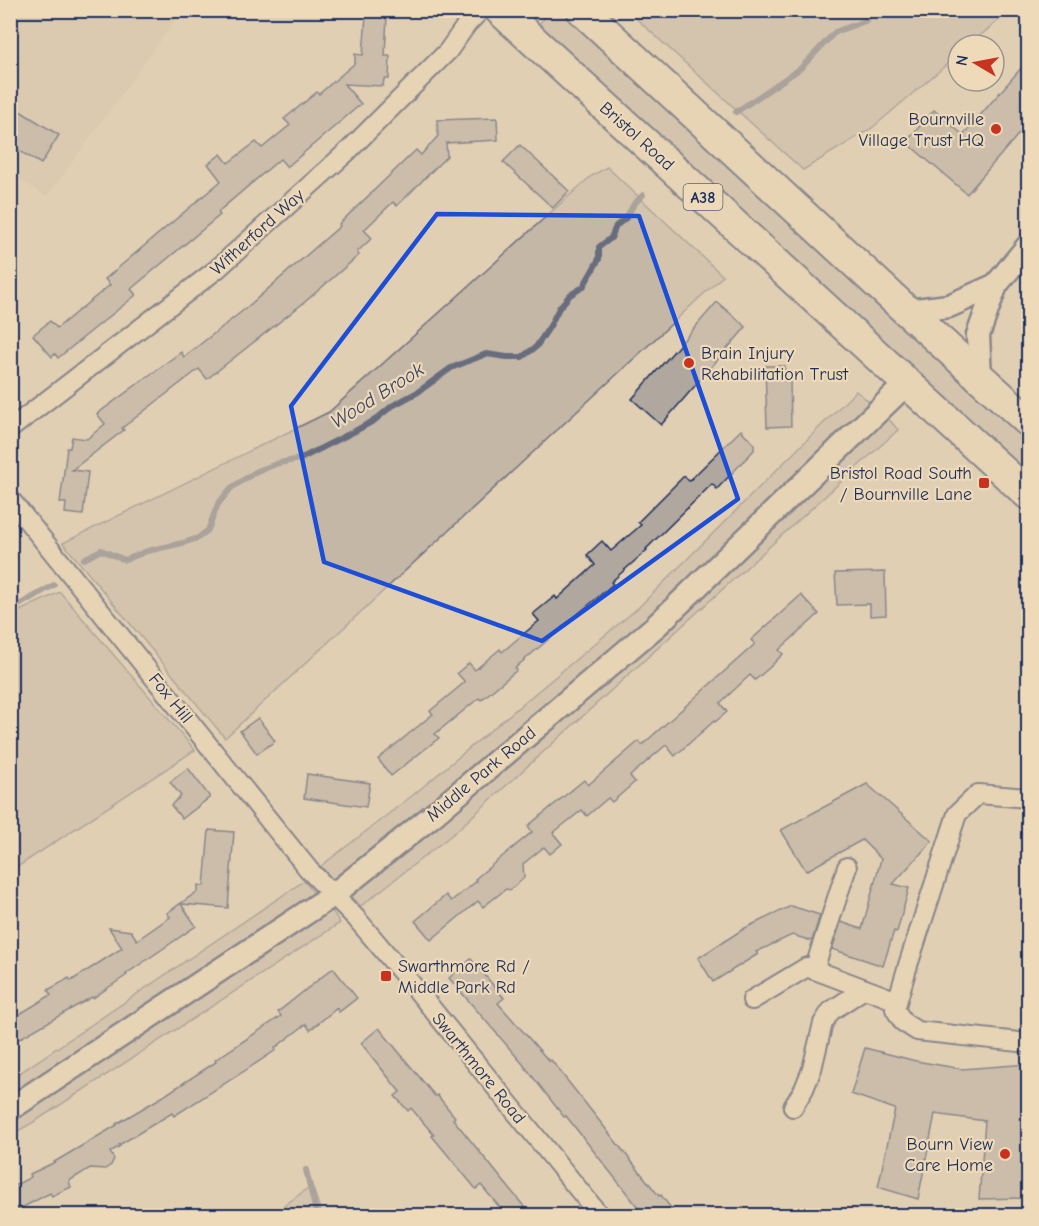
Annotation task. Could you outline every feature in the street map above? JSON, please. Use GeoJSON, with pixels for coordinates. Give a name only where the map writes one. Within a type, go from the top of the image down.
{"type":"FeatureCollection","features":[{"type":"Feature","properties":{"kind":"highway"},"geometry":{"type":"LineString","coordinates":[[582,10],[1029,421]]}},
{"type":"Feature","properties":{"kind":"highway","name":"Bristol Road"},"geometry":{"type":"LineString","coordinates":[[507,14],[906,383]]}},
{"type":"Feature","properties":{"kind":"highway","name":"A38"},"geometry":{"type":"LineString","coordinates":[[906,383],[1029,494]]}},
{"type":"Feature","properties":{"kind":"street","name":"Witherford Way"},"geometry":{"type":"LineString","coordinates":[[10,429],[218,268],[348,151],[448,51],[467,24],[507,14]]}},
{"type":"Feature","properties":{"kind":"street"},"geometry":{"type":"LineString","coordinates":[[980,378],[978,335],[996,285],[1029,246]]}},
{"type":"Feature","properties":{"kind":"street"},"geometry":{"type":"LineString","coordinates":[[917,320],[996,285]]}},
{"type":"Feature","properties":{"kind":"street","name":"Middle Park Road"},"geometry":{"type":"LineString","coordinates":[[10,1109],[333,895],[432,816],[657,625],[906,383]]}},
{"type":"Feature","properties":{"kind":"street","name":"Fox Hill"},"geometry":{"type":"LineString","coordinates":[[10,499],[309,870],[333,895]]}},
{"type":"Feature","properties":{"kind":"street"},"geometry":{"type":"LineString","coordinates":[[1029,798],[978,794],[957,814],[895,1009],[903,1022],[917,1031],[1029,1043]]}},
{"type":"Feature","properties":{"kind":"street"},"geometry":{"type":"LineString","coordinates":[[814,970],[847,867]]}},
{"type":"Feature","properties":{"kind":"street","name":"Swarthmore Road"},"geometry":{"type":"LineString","coordinates":[[333,895],[356,918],[420,994],[600,1215]]}},
{"type":"Feature","properties":{"kind":"street"},"geometry":{"type":"LineString","coordinates":[[752,1000],[807,968],[897,1001]]}},
{"type":"Feature","properties":{"kind":"street"},"geometry":{"type":"LineString","coordinates":[[794,1107],[812,1069],[823,1023],[831,1011],[864,988]]}},
{"type":"Feature","properties":{"kind":"highlighted area"},"geometry":{"type":"Polygon","coordinates":[[[437,214],[639,216],[738,499],[542,641],[324,562],[291,406],[437,214]]]}},
{"type":"Feature","properties":{"kind":"shaded area"},"geometry":{"type":"Polygon","coordinates":[[[10,11],[182,11],[47,197],[11,174],[10,11]]]}},
{"type":"Feature","properties":{"kind":"shaded area"},"geometry":{"type":"Polygon","coordinates":[[[551,11],[570,11],[1028,440],[1028,478],[532,31],[551,11]]]}},
{"type":"Feature","properties":{"kind":"shaded area"},"geometry":{"type":"Polygon","coordinates":[[[628,11],[1010,11],[983,33],[946,33],[946,65],[872,128],[803,170],[628,11]]]}},
{"type":"Feature","properties":{"kind":"shaded area"},"geometry":{"type":"Polygon","coordinates":[[[607,167],[723,276],[225,738],[63,543],[329,412],[590,177],[607,167]]]}},
{"type":"Feature","properties":{"kind":"shaded area"},"geometry":{"type":"Polygon","coordinates":[[[856,391],[876,407],[641,628],[337,885],[321,866],[413,795],[639,607],[856,391]]]}},
{"type":"Feature","properties":{"kind":"shaded area"},"geometry":{"type":"Polygon","coordinates":[[[886,416],[898,430],[454,833],[361,906],[344,890],[886,416]]]}},
{"type":"Feature","properties":{"kind":"shaded area"},"geometry":{"type":"Polygon","coordinates":[[[60,592],[195,750],[11,871],[11,615],[60,592]]]}},
{"type":"Feature","properties":{"kind":"shaded area"},"geometry":{"type":"Polygon","coordinates":[[[304,881],[314,893],[11,1100],[11,1079],[304,881]]]}},
{"type":"Feature","properties":{"kind":"shaded area"},"geometry":{"type":"Polygon","coordinates":[[[328,904],[340,923],[11,1135],[11,1120],[328,904]]]}},
{"type":"Feature","properties":{"kind":"shaded area"},"geometry":{"type":"Polygon","coordinates":[[[312,1185],[322,1215],[272,1215],[312,1185]]]}},
{"type":"Feature","properties":{"kind":"building"},"geometry":{"type":"Polygon","coordinates":[[[366,15],[387,16],[385,56],[390,56],[389,79],[384,79],[383,86],[344,84],[361,104],[287,167],[280,159],[218,212],[220,215],[131,289],[136,295],[58,358],[55,354],[52,357],[33,335],[50,321],[57,328],[110,285],[105,279],[221,181],[208,164],[221,154],[228,163],[256,142],[262,148],[290,125],[284,119],[317,92],[319,94],[355,63],[355,54],[363,55],[366,15]]]}},
{"type":"Feature","properties":{"kind":"building","name":"Bournville Village Trust HQ"},"geometry":{"type":"Polygon","coordinates":[[[1029,59],[1029,122],[967,194],[906,142],[934,110],[963,135],[999,93],[1006,93],[1006,85],[1029,59]]]}},
{"type":"Feature","properties":{"kind":"building"},"geometry":{"type":"Polygon","coordinates":[[[10,105],[59,135],[41,164],[10,145],[10,105]]]}},
{"type":"Feature","properties":{"kind":"building"},"geometry":{"type":"Polygon","coordinates":[[[497,118],[498,140],[446,143],[447,156],[397,206],[393,202],[364,230],[372,238],[357,252],[359,255],[306,301],[207,379],[199,369],[72,470],[88,472],[83,515],[65,513],[66,503],[60,503],[67,448],[70,448],[72,437],[87,439],[105,424],[97,414],[181,352],[184,357],[245,309],[340,226],[339,224],[416,150],[421,155],[438,136],[437,120],[497,118]]]}},
{"type":"Feature","properties":{"kind":"building"},"geometry":{"type":"Polygon","coordinates":[[[520,145],[569,191],[553,208],[503,162],[520,145]]]}},
{"type":"Feature","properties":{"kind":"building","name":"Brain Injury Rehabilitation Trust"},"geometry":{"type":"Polygon","coordinates":[[[717,302],[746,327],[661,425],[632,399],[717,302]]]}},
{"type":"Feature","properties":{"kind":"building"},"geometry":{"type":"Polygon","coordinates":[[[765,366],[785,366],[785,381],[790,381],[791,426],[767,427],[765,366]]]}},
{"type":"Feature","properties":{"kind":"building"},"geometry":{"type":"Polygon","coordinates":[[[741,430],[754,444],[754,450],[717,489],[712,484],[647,550],[611,582],[613,584],[515,668],[517,670],[435,734],[439,738],[391,776],[378,759],[433,714],[430,711],[465,682],[457,673],[469,663],[475,670],[500,649],[502,652],[539,621],[533,614],[555,596],[557,599],[595,565],[587,555],[602,541],[611,551],[641,525],[638,522],[684,476],[689,481],[741,430]]]}},
{"type":"Feature","properties":{"kind":"building"},"geometry":{"type":"Polygon","coordinates":[[[885,572],[886,615],[870,616],[870,604],[837,605],[835,573],[885,572]]]}},
{"type":"Feature","properties":{"kind":"building"},"geometry":{"type":"Polygon","coordinates":[[[801,595],[819,614],[779,650],[783,654],[769,668],[755,680],[750,675],[720,703],[727,712],[675,756],[666,745],[630,776],[635,782],[612,802],[608,798],[587,816],[582,810],[553,833],[562,844],[550,854],[544,847],[523,864],[524,878],[510,890],[506,889],[483,907],[478,901],[431,940],[415,921],[446,895],[451,901],[477,881],[475,879],[532,832],[528,826],[584,780],[588,785],[639,741],[642,745],[755,644],[751,640],[801,595]]]}},
{"type":"Feature","properties":{"kind":"building"},"geometry":{"type":"Polygon","coordinates":[[[258,718],[275,741],[257,754],[240,731],[258,718]]]}},
{"type":"Feature","properties":{"kind":"building"},"geometry":{"type":"Polygon","coordinates":[[[188,768],[210,797],[182,819],[171,805],[181,796],[170,782],[188,768]]]}},
{"type":"Feature","properties":{"kind":"building"},"geometry":{"type":"Polygon","coordinates":[[[307,774],[370,783],[366,807],[304,798],[307,774]]]}},
{"type":"Feature","properties":{"kind":"building"},"geometry":{"type":"Polygon","coordinates":[[[867,784],[932,841],[893,884],[909,888],[897,932],[894,931],[883,966],[832,949],[841,922],[862,929],[881,859],[862,840],[806,871],[781,830],[867,784]]]}},
{"type":"Feature","properties":{"kind":"building"},"geometry":{"type":"Polygon","coordinates":[[[209,830],[234,832],[228,908],[181,904],[196,926],[93,998],[10,1044],[10,1020],[51,995],[48,990],[69,978],[71,981],[122,948],[109,928],[131,931],[137,940],[170,917],[167,913],[198,891],[198,885],[204,886],[209,830]]]}},
{"type":"Feature","properties":{"kind":"building"},"geometry":{"type":"Polygon","coordinates":[[[791,906],[820,915],[812,941],[792,935],[756,952],[758,954],[713,982],[698,958],[745,928],[791,906]]]}},
{"type":"Feature","properties":{"kind":"building"},"geometry":{"type":"Polygon","coordinates":[[[471,959],[504,998],[498,1003],[549,1061],[551,1060],[676,1215],[644,1215],[566,1116],[564,1117],[522,1063],[449,978],[471,959]]]}},
{"type":"Feature","properties":{"kind":"building"},"geometry":{"type":"Polygon","coordinates":[[[333,968],[357,998],[339,1012],[337,1008],[310,1030],[306,1024],[275,1048],[276,1050],[246,1070],[174,1116],[172,1113],[119,1145],[110,1152],[114,1159],[105,1169],[90,1168],[69,1181],[71,1187],[52,1196],[50,1193],[10,1214],[10,1188],[31,1177],[30,1174],[117,1125],[216,1062],[215,1060],[281,1016],[278,1012],[333,968]]]}},
{"type":"Feature","properties":{"kind":"building"},"geometry":{"type":"Polygon","coordinates":[[[379,1028],[455,1117],[453,1119],[531,1215],[506,1215],[481,1185],[476,1189],[411,1108],[408,1111],[395,1096],[400,1092],[361,1043],[379,1028]]]}},
{"type":"Feature","properties":{"kind":"building","name":"Bourn View Care Home"},"geometry":{"type":"Polygon","coordinates":[[[865,1048],[916,1061],[962,1069],[1029,1064],[1029,1198],[979,1199],[985,1121],[935,1114],[918,1199],[878,1187],[895,1109],[851,1094],[865,1048]]]}},
{"type":"Feature","properties":{"kind":"waterway","name":"Wood Brook"},"geometry":{"type":"LineString","coordinates":[[736,112],[801,68],[835,32],[865,21],[875,10]]}},
{"type":"Feature","properties":{"kind":"waterway","name":"Wood Brook"},"geometry":{"type":"LineString","coordinates":[[84,559],[101,550],[125,560],[147,551],[198,538],[208,530],[218,504],[231,488],[257,471],[300,459],[355,431],[418,392],[451,368],[486,354],[522,357],[536,347],[559,308],[570,295],[583,287],[599,259],[599,247],[611,238],[616,226],[626,218],[634,204],[643,195]]}},
{"type":"Feature","properties":{"kind":"waterway","name":"Wood Brook"},"geometry":{"type":"LineString","coordinates":[[10,610],[54,585]]}},
{"type":"Feature","properties":{"kind":"waterway"},"geometry":{"type":"LineString","coordinates":[[306,1170],[317,1216]]}},
{"type":"Feature","properties":{"kind":"place","name":"Bournville Village Trust HQ"},"geometry":{"type":"Point","coordinates":[996,129]}},
{"type":"Feature","properties":{"kind":"place","name":"Brain Injury Rehabilitation Trust"},"geometry":{"type":"Point","coordinates":[689,363]}},
{"type":"Feature","properties":{"kind":"place","name":"Bristol Road South / Bournville Lane"},"geometry":{"type":"Point","coordinates":[984,483]}},
{"type":"Feature","properties":{"kind":"place","name":"Swarthmore Rd / Middle Park Rd"},"geometry":{"type":"Point","coordinates":[386,976]}},
{"type":"Feature","properties":{"kind":"place","name":"Bourn View Care Home"},"geometry":{"type":"Point","coordinates":[1005,1154]}}]}
